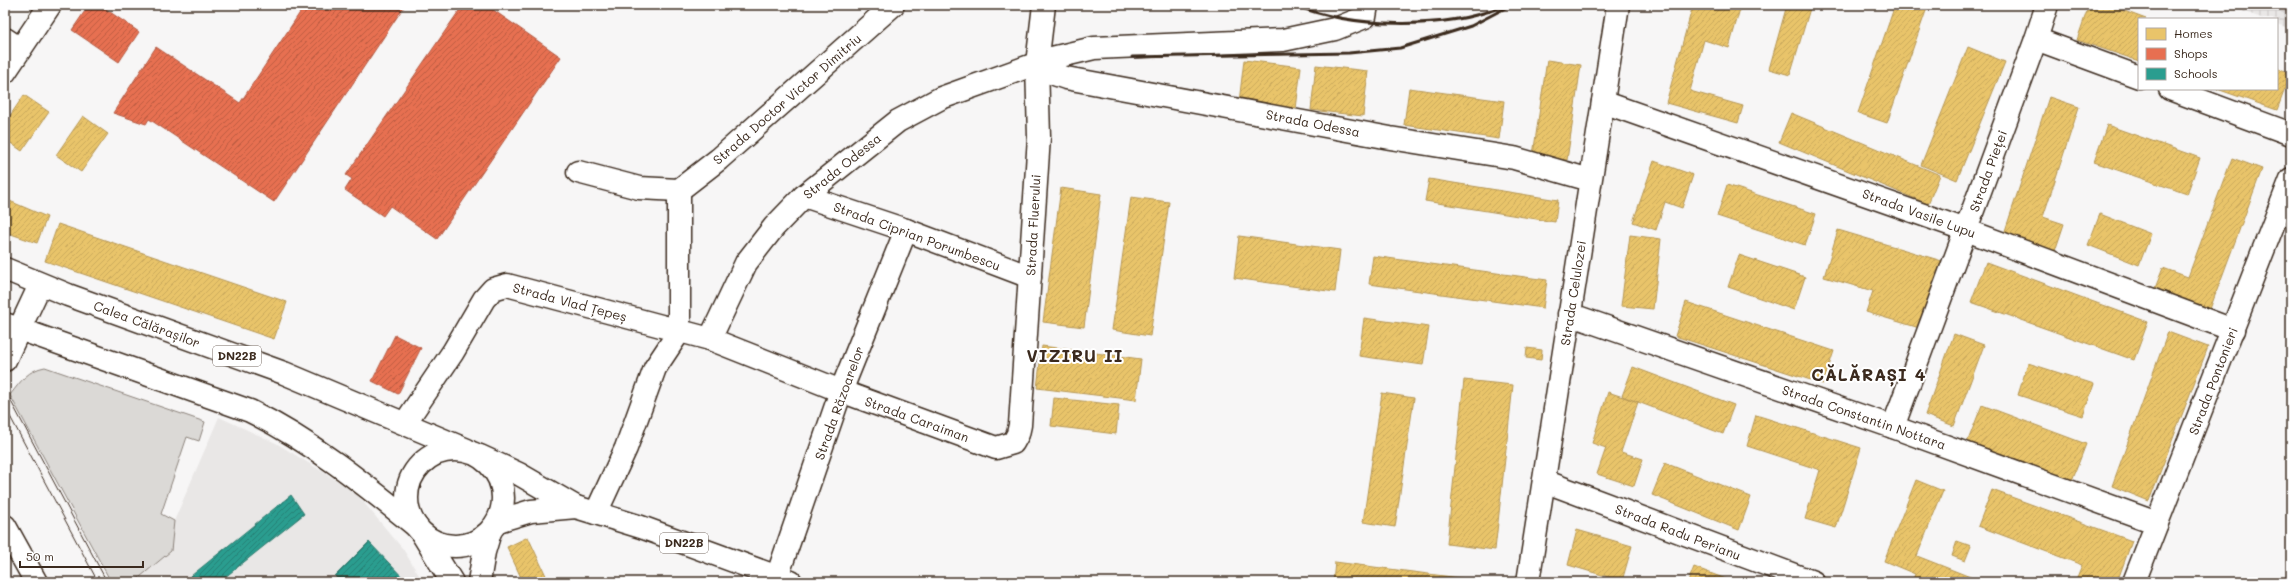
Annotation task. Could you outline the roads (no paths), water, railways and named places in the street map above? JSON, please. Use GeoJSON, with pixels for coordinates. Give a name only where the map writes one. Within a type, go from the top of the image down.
{"type":"FeatureCollection","features":[{"type":"Feature","properties":{"kind":"street"},"geometry":{"type":"LineString","coordinates":[[5,72],[13,44],[50,5]]}},
{"type":"Feature","properties":{"kind":"street","name":"Strada Doctor Victor Dimitriu"},"geometry":{"type":"LineString","coordinates":[[679,190],[708,168],[893,5]]}},
{"type":"Feature","properties":{"kind":"street","name":"Strada Fluerului"},"geometry":{"type":"LineString","coordinates":[[1013,443],[1018,434],[1020,425],[1039,137],[1037,64],[1044,5]]}},
{"type":"Feature","properties":{"kind":"street","name":"Strada Celulozei"},"geometry":{"type":"LineString","coordinates":[[1528,582],[1618,5]]}},
{"type":"Feature","properties":{"kind":"street","name":"Strada Pieței"},"geometry":{"type":"LineString","coordinates":[[1893,427],[2036,39],[2047,5]]}},
{"type":"Feature","properties":{"kind":"street","name":"Strada Odessa"},"geometry":{"type":"LineString","coordinates":[[710,339],[746,263],[774,227],[804,196],[898,121],[942,98],[1070,52],[1094,48],[1283,40],[1335,29],[1366,11]]}},
{"type":"Feature","properties":{"kind":"street"},"geometry":{"type":"LineString","coordinates":[[2036,39],[2138,77]]}},
{"type":"Feature","properties":{"kind":"street","name":"Strada Odessa"},"geometry":{"type":"LineString","coordinates":[[1037,64],[1045,71],[1066,78],[1390,138],[1514,158],[1590,180]]}},
{"type":"Feature","properties":{"kind":"street"},"geometry":{"type":"LineString","coordinates":[[2173,90],[2291,134]]}},
{"type":"Feature","properties":{"kind":"street","name":"Strada Vasile Lupu"},"geometry":{"type":"LineString","coordinates":[[1603,102],[1966,230],[2233,330]]}},
{"type":"Feature","properties":{"kind":"street"},"geometry":{"type":"LineString","coordinates":[[578,172],[639,188],[679,190],[679,332],[655,368],[626,448],[586,510]]}},
{"type":"Feature","properties":{"kind":"street","name":"Strada Pontonieri"},"geometry":{"type":"LineString","coordinates":[[2134,582],[2291,179]]}},
{"type":"Feature","properties":{"kind":"street","name":"Strada Ciprian Porumbescu"},"geometry":{"type":"LineString","coordinates":[[804,196],[906,230],[1030,277]]}},
{"type":"Feature","properties":{"kind":"street","name":"Strada Răzoarelor"},"geometry":{"type":"LineString","coordinates":[[784,579],[841,391],[906,230]]}},
{"type":"Feature","properties":{"kind":"street","name":"Calea Călărașilor"},"geometry":{"type":"LineString","coordinates":[[5,269],[40,285],[284,373],[474,453],[519,474],[586,510],[784,579]]}},
{"type":"Feature","properties":{"kind":"street","name":"Strada Vlad Țepeș"},"geometry":{"type":"LineString","coordinates":[[405,424],[453,352],[484,299],[493,289],[507,284],[679,332],[710,339]]}},
{"type":"Feature","properties":{"kind":"street"},"geometry":{"type":"LineString","coordinates":[[5,360],[12,326],[40,285]]}},
{"type":"Feature","properties":{"kind":"street","name":"Strada Constantin Nottara"},"geometry":{"type":"LineString","coordinates":[[1569,314],[1893,427],[2157,522]]}},
{"type":"Feature","properties":{"kind":"street","name":"DN22B"},"geometry":{"type":"LineString","coordinates":[[12,326],[257,414],[285,429],[314,448],[433,541],[448,546],[463,546],[477,541],[494,526],[503,506],[504,492],[500,477],[491,465],[474,453],[453,449],[438,452],[425,460],[414,471],[408,485],[406,500],[410,515],[419,530]]}},
{"type":"Feature","properties":{"kind":"street","name":"Strada Caraiman"},"geometry":{"type":"LineString","coordinates":[[710,339],[841,391],[996,448],[1013,443]]}},
{"type":"Feature","properties":{"kind":"street","name":"Strada Radu Perianu"},"geometry":{"type":"LineString","coordinates":[[1544,481],[1813,582]]}},
{"type":"Feature","properties":{"kind":"street","name":"Calea Călărașilor"},"geometry":{"type":"LineString","coordinates":[[494,526],[531,511],[586,510]]}},
{"type":"Feature","properties":{"kind":"street"},"geometry":{"type":"LineString","coordinates":[[5,526],[36,582]]}},
{"type":"Feature","properties":{"kind":"street"},"geometry":{"type":"LineString","coordinates":[[479,582],[484,552],[494,526]]}},
{"type":"Feature","properties":{"kind":"street"},"geometry":{"type":"LineString","coordinates":[[419,530],[452,582]]}},
{"type":"Feature","properties":{"kind":"tram line"},"geometry":{"type":"LineString","coordinates":[[5,390],[107,582]]}},
{"type":"Feature","properties":{"kind":"tram line"},"geometry":{"type":"LineString","coordinates":[[5,407],[98,582]]}},
{"type":"Feature","properties":{"kind":"railway"},"geometry":{"type":"LineString","coordinates":[[1295,5],[1317,13],[1342,18],[1369,22],[1396,23],[1424,23],[1450,20],[1475,15],[1498,8]]}},
{"type":"Feature","properties":{"kind":"railway"},"geometry":{"type":"LineString","coordinates":[[1132,57],[1349,53],[1400,48],[1471,26],[1511,5]]}},
{"type":"Feature","properties":{"kind":"district","name":"VIZIRU II"},"geometry":{"type":"Point","coordinates":[1075,356]}},
{"type":"Feature","properties":{"kind":"district","name":"CĂLĂRAȘI 4"},"geometry":{"type":"Point","coordinates":[1869,375]}}]}
